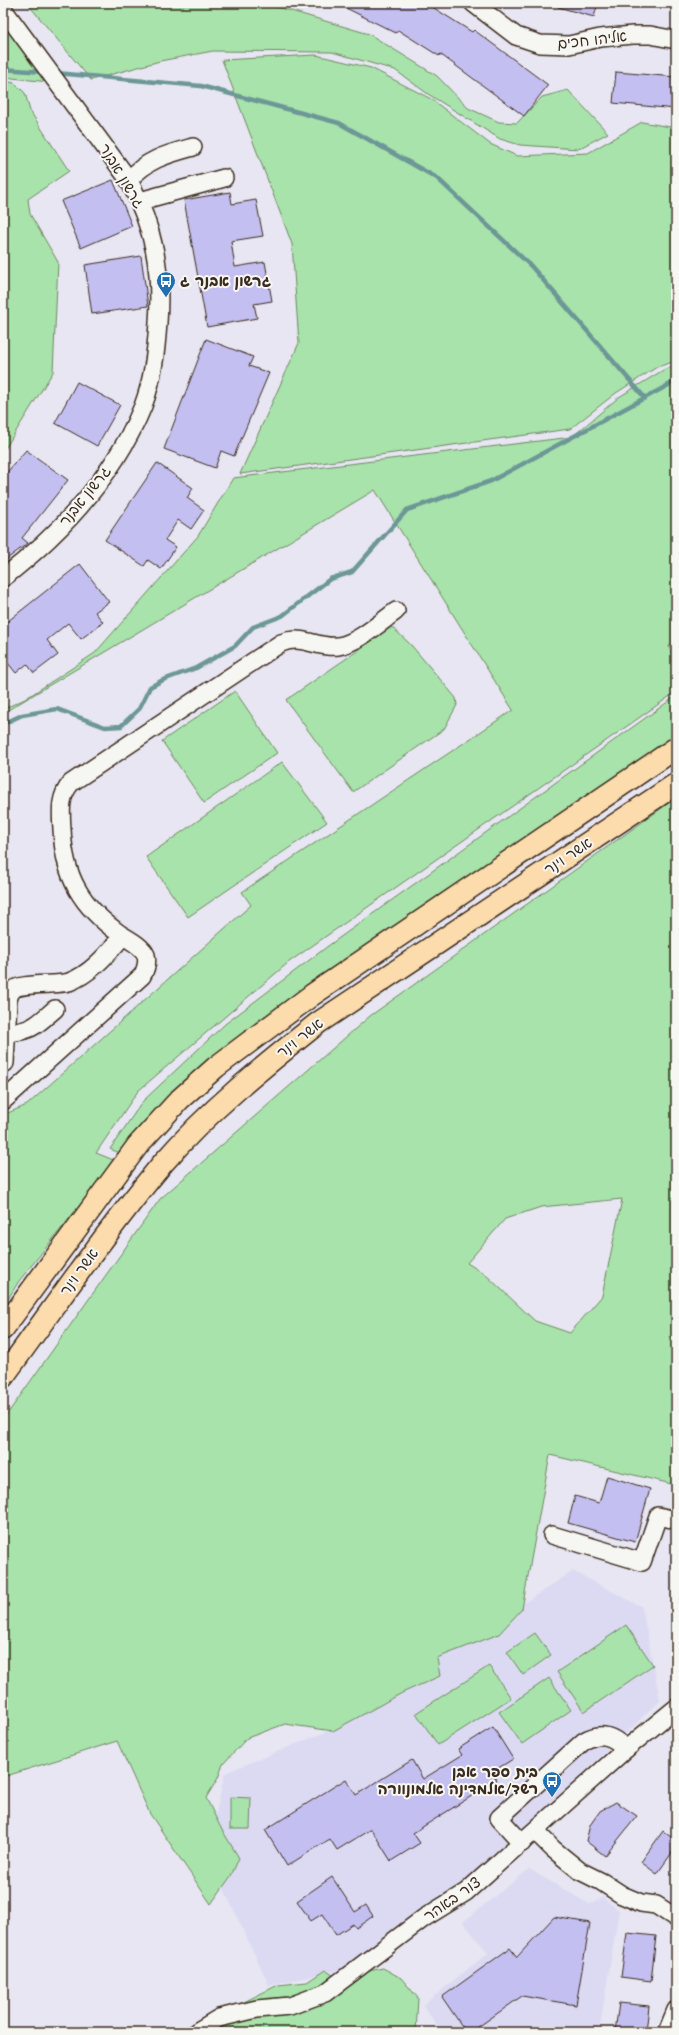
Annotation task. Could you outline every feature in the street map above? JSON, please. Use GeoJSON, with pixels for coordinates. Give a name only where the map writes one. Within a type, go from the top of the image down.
{"type":"FeatureCollection","features":[{"type":"Feature","properties":{"kind":"main road","name":"אשר וינר"},"geometry":{"type":"LineString","coordinates":[[3,1329],[138,1145],[180,1099],[216,1067],[312,995],[676,748]]}},
{"type":"Feature","properties":{"kind":"main road","name":"אשר וינר"},"geometry":{"type":"LineString","coordinates":[[3,1377],[112,1228],[164,1163],[211,1114],[265,1065],[318,1023],[676,784]]}},
{"type":"Feature","properties":{"kind":"street","name":"אליהו חכים"},"geometry":{"type":"LineString","coordinates":[[473,3],[516,36],[540,44],[569,45],[600,38],[632,35],[650,35],[676,40]]}},
{"type":"Feature","properties":{"kind":"street","name":"גרשון אבנר"},"geometry":{"type":"LineString","coordinates":[[3,578],[47,541],[77,509],[106,472],[128,436],[143,405],[156,358],[159,304],[158,270],[153,238],[140,201],[129,180],[4,11]]}},
{"type":"Feature","properties":{"kind":"street"},"geometry":{"type":"LineString","coordinates":[[129,180],[138,170],[150,161],[164,155],[193,147]]}},
{"type":"Feature","properties":{"kind":"street"},"geometry":{"type":"LineString","coordinates":[[140,201],[224,178]]}},
{"type":"Feature","properties":{"kind":"street"},"geometry":{"type":"LineString","coordinates":[[3,1101],[142,976],[147,967],[146,955],[139,947],[95,914],[79,895],[68,871],[62,837],[61,805],[64,791],[71,783],[281,643],[291,639],[302,639],[327,646],[338,646],[358,638],[396,611]]}},
{"type":"Feature","properties":{"kind":"street"},"geometry":{"type":"LineString","coordinates":[[5,1062],[8,1000],[12,990],[21,985],[50,985],[70,982],[91,970],[123,936]]}},
{"type":"Feature","properties":{"kind":"street"},"geometry":{"type":"LineString","coordinates":[[7,1033],[25,1032],[33,1028],[55,1009]]}},
{"type":"Feature","properties":{"kind":"street"},"geometry":{"type":"LineString","coordinates":[[552,1535],[642,1562],[658,1516],[676,1520]]}},
{"type":"Feature","properties":{"kind":"street","name":"צור באהר"},"geometry":{"type":"LineString","coordinates":[[196,2032],[219,2018],[257,2009],[290,2006],[325,1993],[424,1918],[466,1892],[626,1748],[676,1708]]}},
{"type":"Feature","properties":{"kind":"street"},"geometry":{"type":"LineString","coordinates":[[522,1843],[499,1818],[584,1741],[591,1737],[601,1735],[608,1736],[626,1748]]}},
{"type":"Feature","properties":{"kind":"street"},"geometry":{"type":"LineString","coordinates":[[535,1831],[553,1849],[580,1871],[602,1882],[622,1895],[641,1903],[656,1905],[676,1918]]}},
{"type":"Feature","properties":{"kind":"street"},"geometry":{"type":"LineString","coordinates":[[667,2032],[676,2010]]}},
{"type":"Feature","properties":{"kind":"shaded area"},"geometry":{"type":"Polygon","coordinates":[[[573,1571],[642,1607],[660,1701],[480,1870],[347,1969],[269,1985],[207,1853],[225,1773],[328,1731],[573,1571]]]}},
{"type":"Feature","properties":{"kind":"shaded area"},"geometry":{"type":"Polygon","coordinates":[[[529,1869],[589,1904],[603,1898],[619,1910],[599,2032],[441,2032],[423,2005],[488,1953],[463,1922],[529,1869]]]}},
{"type":"Feature","properties":{"kind":"green space"},"geometry":{"type":"Polygon","coordinates":[[[27,3],[248,3],[281,8],[369,34],[437,76],[468,108],[499,122],[517,123],[542,97],[568,90],[608,133],[578,149],[520,145],[500,139],[428,94],[395,70],[332,52],[213,51],[160,61],[91,80],[27,3]]]}},
{"type":"Feature","properties":{"kind":"green space"},"geometry":{"type":"Polygon","coordinates":[[[3,22],[58,83],[3,77],[3,22]]]}},
{"type":"Feature","properties":{"kind":"green space"},"geometry":{"type":"Polygon","coordinates":[[[316,55],[371,68],[431,99],[490,144],[517,156],[588,153],[642,122],[676,128],[676,361],[657,367],[616,393],[570,429],[240,474],[299,343],[292,244],[222,60],[316,55]]]}},
{"type":"Feature","properties":{"kind":"green space"},"geometry":{"type":"Polygon","coordinates":[[[3,81],[15,83],[25,93],[30,111],[69,171],[28,199],[30,214],[58,262],[53,372],[3,452],[3,81]]]}},
{"type":"Feature","properties":{"kind":"green space"},"geometry":{"type":"Polygon","coordinates":[[[676,366],[676,640],[669,646],[676,669],[676,692],[289,962],[138,1091],[96,1153],[116,1161],[19,1281],[3,1307],[3,1115],[27,1105],[251,905],[242,892],[513,710],[375,490],[3,713],[3,709],[25,699],[95,653],[198,536],[233,478],[572,437],[619,397],[665,369],[676,366]]]}},
{"type":"Feature","properties":{"kind":"green space"},"geometry":{"type":"Polygon","coordinates":[[[392,627],[411,645],[456,698],[457,705],[444,729],[353,792],[286,700],[392,627]]]}},
{"type":"Feature","properties":{"kind":"green space"},"geometry":{"type":"Polygon","coordinates":[[[235,691],[277,753],[204,803],[162,741],[235,691]]]}},
{"type":"Feature","properties":{"kind":"green space"},"geometry":{"type":"Polygon","coordinates":[[[676,696],[676,734],[299,999],[122,1154],[110,1149],[143,1101],[225,1024],[328,946],[676,696]]]}},
{"type":"Feature","properties":{"kind":"green space"},"geometry":{"type":"Polygon","coordinates":[[[282,762],[327,822],[188,917],[146,857],[282,762]]]}},
{"type":"Feature","properties":{"kind":"green space"},"geometry":{"type":"Polygon","coordinates":[[[676,798],[676,1485],[550,1455],[522,1609],[499,1634],[437,1658],[440,1676],[402,1693],[333,1731],[285,1724],[247,1738],[223,1764],[218,1778],[206,1798],[222,1830],[239,1858],[231,1876],[211,1904],[150,1814],[117,1741],[3,1777],[3,1420],[160,1199],[370,1016],[676,798]],[[622,1199],[541,1207],[505,1219],[467,1263],[485,1274],[535,1321],[570,1333],[602,1296],[622,1199]]]}},
{"type":"Feature","properties":{"kind":"green space"},"geometry":{"type":"Polygon","coordinates":[[[626,1625],[653,1665],[584,1712],[557,1672],[626,1625]]]}},
{"type":"Feature","properties":{"kind":"green space"},"geometry":{"type":"Polygon","coordinates":[[[535,1633],[551,1655],[523,1675],[507,1652],[535,1633]]]}},
{"type":"Feature","properties":{"kind":"green space"},"geometry":{"type":"Polygon","coordinates":[[[489,1666],[511,1698],[438,1745],[416,1713],[489,1666]]]}},
{"type":"Feature","properties":{"kind":"green space"},"geometry":{"type":"Polygon","coordinates":[[[549,1678],[571,1710],[522,1744],[499,1712],[549,1678]]]}},
{"type":"Feature","properties":{"kind":"green space"},"geometry":{"type":"Polygon","coordinates":[[[230,1797],[251,1798],[250,1829],[230,1829],[230,1797]]]}},
{"type":"Feature","properties":{"kind":"green space"},"geometry":{"type":"Polygon","coordinates":[[[383,1968],[401,1978],[418,1998],[416,2032],[190,2032],[208,2020],[278,1985],[307,1982],[325,1970],[342,1981],[359,1973],[383,1968]]]}},
{"type":"Feature","properties":{"kind":"building"},"geometry":{"type":"Polygon","coordinates":[[[336,3],[426,3],[472,32],[474,30],[548,85],[524,116],[440,54],[439,56],[398,30],[396,33],[336,3]]]}},
{"type":"Feature","properties":{"kind":"building"},"geometry":{"type":"Polygon","coordinates":[[[559,3],[598,3],[594,17],[558,7],[559,3]]]}},
{"type":"Feature","properties":{"kind":"building"},"geometry":{"type":"Polygon","coordinates":[[[616,72],[676,77],[676,109],[613,103],[616,72]]]}},
{"type":"Feature","properties":{"kind":"building"},"geometry":{"type":"Polygon","coordinates":[[[113,180],[132,226],[81,248],[61,201],[113,180]]]}},
{"type":"Feature","properties":{"kind":"building"},"geometry":{"type":"Polygon","coordinates":[[[230,192],[232,204],[256,200],[263,236],[231,241],[235,267],[265,262],[272,301],[254,304],[257,318],[207,327],[184,200],[230,192]]]}},
{"type":"Feature","properties":{"kind":"building"},"geometry":{"type":"Polygon","coordinates":[[[141,256],[148,306],[92,314],[85,265],[141,256]]]}},
{"type":"Feature","properties":{"kind":"building"},"geometry":{"type":"Polygon","coordinates":[[[206,339],[253,357],[249,366],[269,373],[234,456],[221,451],[215,468],[164,449],[206,339]]]}},
{"type":"Feature","properties":{"kind":"building"},"geometry":{"type":"Polygon","coordinates":[[[77,382],[120,405],[97,446],[55,423],[77,382]]]}},
{"type":"Feature","properties":{"kind":"building"},"geometry":{"type":"Polygon","coordinates":[[[26,450],[68,480],[22,538],[28,543],[3,562],[3,477],[26,450]]]}},
{"type":"Feature","properties":{"kind":"building"},"geometry":{"type":"Polygon","coordinates":[[[157,463],[193,488],[187,498],[204,510],[191,529],[178,520],[165,540],[176,547],[161,569],[148,560],[144,566],[105,540],[157,463]]]}},
{"type":"Feature","properties":{"kind":"building"},"geometry":{"type":"Polygon","coordinates":[[[80,564],[109,602],[95,612],[103,622],[81,639],[68,623],[47,640],[58,655],[34,673],[27,664],[16,673],[3,657],[3,625],[80,564]]]}},
{"type":"Feature","properties":{"kind":"building"},"geometry":{"type":"Polygon","coordinates":[[[607,1476],[650,1489],[635,1542],[568,1523],[575,1496],[599,1503],[607,1476]]]}},
{"type":"Feature","properties":{"kind":"building"},"geometry":{"type":"Polygon","coordinates":[[[493,1727],[513,1759],[492,1772],[497,1780],[413,1833],[420,1843],[391,1861],[371,1829],[337,1850],[330,1839],[287,1866],[265,1830],[346,1779],[356,1795],[412,1760],[423,1779],[462,1755],[458,1749],[493,1727]]]}},
{"type":"Feature","properties":{"kind":"building"},"geometry":{"type":"Polygon","coordinates":[[[616,1802],[637,1816],[605,1856],[586,1841],[590,1825],[600,1811],[616,1802]]]}},
{"type":"Feature","properties":{"kind":"building"},"geometry":{"type":"Polygon","coordinates":[[[663,1831],[676,1841],[676,1847],[657,1874],[641,1862],[663,1831]]]}},
{"type":"Feature","properties":{"kind":"building"},"geometry":{"type":"Polygon","coordinates":[[[332,1877],[355,1912],[366,1905],[373,1916],[356,1928],[353,1924],[336,1935],[322,1914],[311,1921],[297,1901],[332,1877]]]}},
{"type":"Feature","properties":{"kind":"building"},"geometry":{"type":"Polygon","coordinates":[[[554,1917],[590,1923],[576,2005],[522,1996],[471,2032],[466,2032],[442,1997],[510,1948],[517,1957],[554,1917]]]}},
{"type":"Feature","properties":{"kind":"building"},"geometry":{"type":"Polygon","coordinates":[[[627,1933],[656,1936],[651,1981],[621,1977],[627,1933]]]}},
{"type":"Feature","properties":{"kind":"building"},"geometry":{"type":"Polygon","coordinates":[[[619,2003],[649,2006],[646,2032],[615,2032],[619,2003]]]}},
{"type":"Feature","properties":{"kind":"waterway"},"geometry":{"type":"LineString","coordinates":[[3,69],[43,72]]}},
{"type":"Feature","properties":{"kind":"waterway"},"geometry":{"type":"LineString","coordinates":[[56,73],[201,86],[339,123],[437,178],[531,266],[645,398]]}},
{"type":"Feature","properties":{"kind":"waterway"},"geometry":{"type":"LineString","coordinates":[[3,724],[22,715],[57,709],[105,727],[121,726],[139,709],[150,687],[163,680],[196,668],[235,646],[253,627],[282,616],[330,579],[352,572],[407,510],[491,481],[676,381]]}},
{"type":"Feature","properties":{"kind":"place","name":"גרשון אבנר ג"},"geometry":{"type":"Point","coordinates":[166,298]}},
{"type":"Feature","properties":{"kind":"place","name":"בית ספר אבן רשד/אלמדינה אלמונוורה"},"geometry":{"type":"Point","coordinates":[552,1798]}}]}
